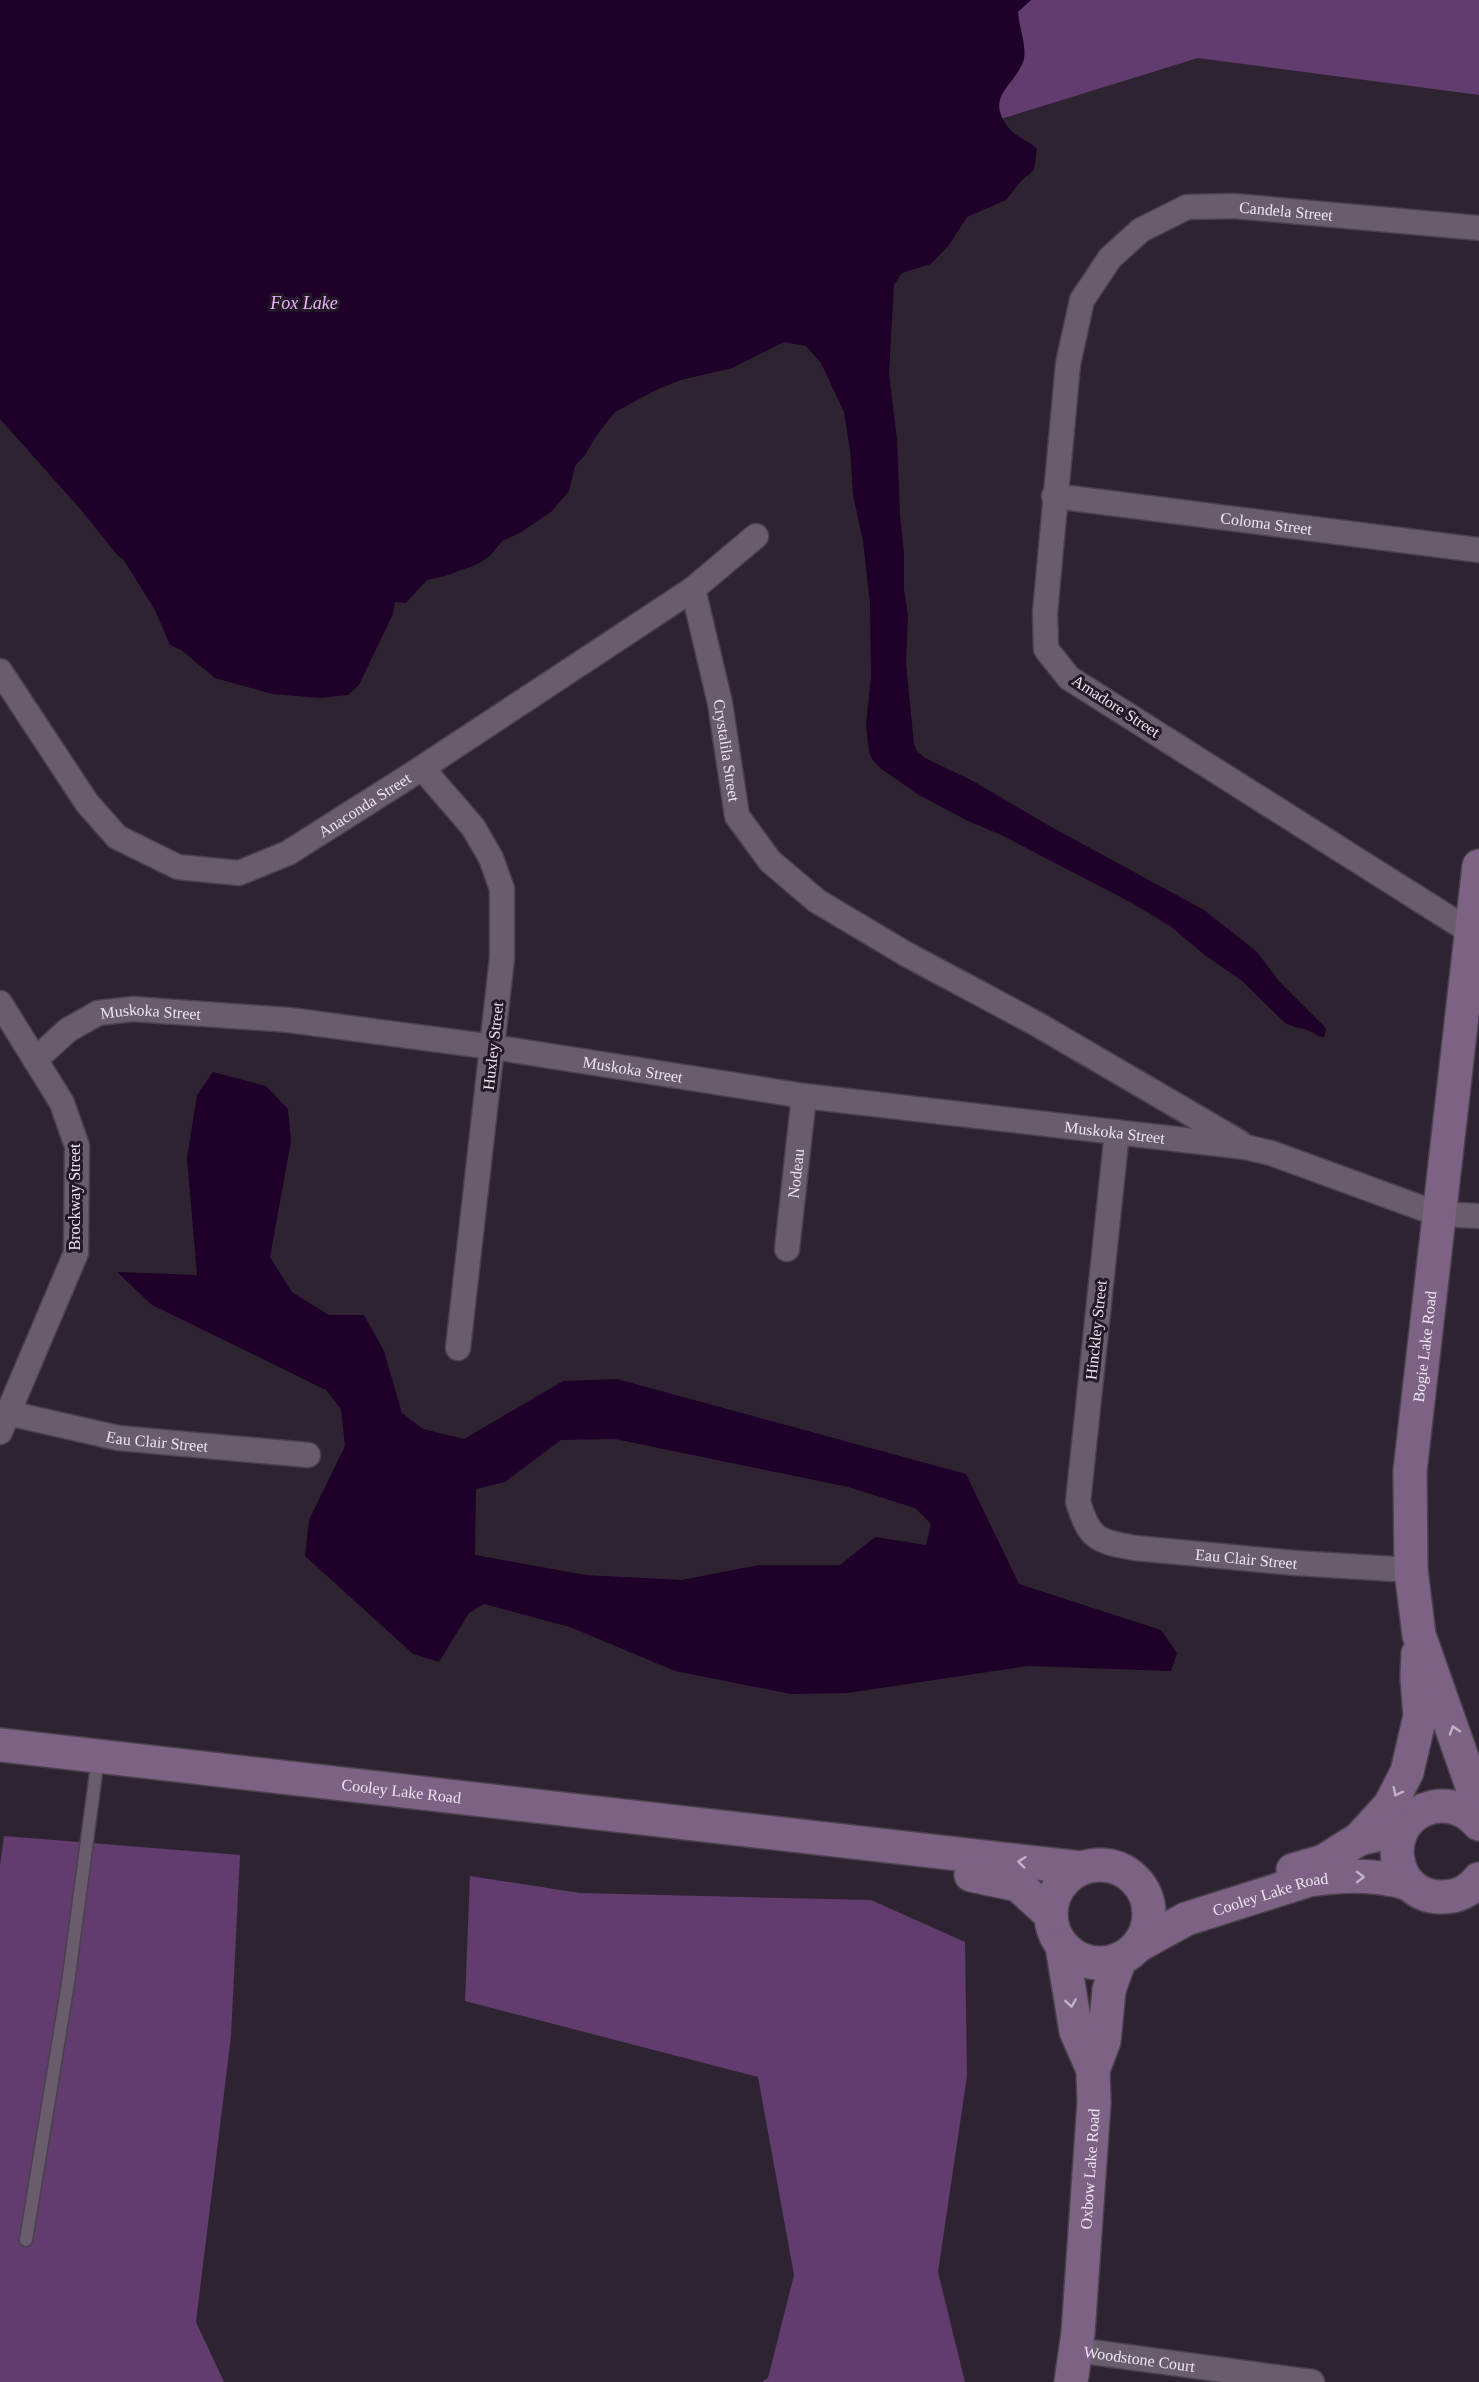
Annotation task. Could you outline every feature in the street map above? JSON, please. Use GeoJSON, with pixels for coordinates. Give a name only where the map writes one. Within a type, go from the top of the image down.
{"type":"FeatureCollection","features":[{"type":"Feature","properties":{"kind":"street","name":"Candela Street"},"geometry":{"type":"LineString","coordinates":[[1110,258],[1141,230],[1187,207],[1234,206],[1479,228]]}},
{"type":"Feature","properties":{"kind":"street","name":"Amadore Street"},"geometry":{"type":"LineString","coordinates":[[1110,258],[1082,300],[1068,364],[1054,496],[1045,613],[1046,649],[1069,678],[1471,932]]}},
{"type":"Feature","properties":{"kind":"street","name":"Coloma Street"},"geometry":{"type":"LineString","coordinates":[[1054,496],[1479,550]]}},
{"type":"Feature","properties":{"kind":"street","name":"Anaconda Street"},"geometry":{"type":"LineString","coordinates":[[0,670],[87,803],[117,837],[178,867],[240,873],[288,853],[422,768],[693,589],[756,536]]}},
{"type":"Feature","properties":{"kind":"street","name":"Crystalila Street"},"geometry":{"type":"LineString","coordinates":[[693,589],[720,703],[737,816],[770,861],[817,901],[864,929]]}},
{"type":"Feature","properties":{"kind":"street","name":"Huxley Street"},"geometry":{"type":"LineString","coordinates":[[422,768],[472,827],[491,858],[502,889],[502,958],[494,1047],[458,1348]]}},
{"type":"Feature","properties":{"kind":"street","name":"Bogie Lake Road"},"geometry":{"type":"LineString","coordinates":[[1476,1806],[1419,1635],[1412,1570],[1410,1471],[1479,866]]}},
{"type":"Feature","properties":{"kind":"street","name":"Muskoka Street"},"geometry":{"type":"LineString","coordinates":[[864,929],[1035,1023],[1245,1146]]}},
{"type":"Feature","properties":{"kind":"street","name":"Brockway Street"},"geometry":{"type":"LineString","coordinates":[[0,1003],[62,1103],[77,1146],[76,1253],[4,1423]]}},
{"type":"Feature","properties":{"kind":"street","name":"Muskoka Street"},"geometry":{"type":"LineString","coordinates":[[35,1060],[68,1030],[98,1013],[133,1009],[289,1020],[494,1047],[804,1096],[1245,1146],[1271,1153],[1438,1214],[1479,1216]]}},
{"type":"Feature","properties":{"kind":"street","name":"Nodeau"},"geometry":{"type":"LineString","coordinates":[[787,1249],[804,1096]]}},
{"type":"Feature","properties":{"kind":"street","name":"Hinckley Street"},"geometry":{"type":"LineString","coordinates":[[1086,1527],[1078,1502],[1117,1132]]}},
{"type":"Feature","properties":{"kind":"street","name":"Eau Clair Street"},"geometry":{"type":"LineString","coordinates":[[4,1423],[118,1438],[308,1455]]}},
{"type":"Feature","properties":{"kind":"street","name":"Eau Clair Street"},"geometry":{"type":"LineString","coordinates":[[1086,1527],[1096,1537],[1109,1544],[1135,1548],[1295,1563],[1412,1570]]}},
{"type":"Feature","properties":{"kind":"street"},"geometry":{"type":"LineString","coordinates":[[1409,1884],[1401,1872],[1397,1858],[1397,1843],[1430,1766],[1428,1743],[1420,1716],[1417,1678],[1419,1635]]}},
{"type":"Feature","properties":{"kind":"street"},"geometry":{"type":"LineString","coordinates":[[1359,1839],[1390,1805],[1407,1772],[1420,1716]]}},
{"type":"Feature","properties":{"kind":"street","name":"Cooley Lake Road"},"geometry":{"type":"LineString","coordinates":[[0,1745],[1081,1868]]}},
{"type":"Feature","properties":{"kind":"street","name":"Cooley Lake Road"},"geometry":{"type":"LineString","coordinates":[[1141,1886],[1160,1898],[1181,1900],[1324,1861],[1359,1839],[1407,1823],[1424,1810],[1437,1806],[1450,1806],[1464,1811],[1476,1806]]}},
{"type":"Feature","properties":{"kind":"street","name":"Cooley Lake Road"},"geometry":{"type":"LineString","coordinates":[[802,1838],[1018,1885],[1051,1915]]}},
{"type":"Feature","properties":{"kind":"street"},"geometry":{"type":"LineString","coordinates":[[1097,1864],[1114,1866],[1129,1874],[1141,1886],[1148,1900],[1150,1915],[1147,1931],[1130,1952],[1112,1962],[1096,1964],[1081,1960],[1067,1952],[1056,1939],[1051,1923],[1051,1906],[1056,1890],[1066,1877],[1081,1868],[1097,1864]]}},
{"type":"Feature","properties":{"kind":"street","name":"Cooley Lake Road"},"geometry":{"type":"LineString","coordinates":[[1130,1952],[1186,1918],[1309,1880],[1327,1877],[1389,1877],[1436,1898],[1465,1897]]}},
{"type":"Feature","properties":{"kind":"street"},"geometry":{"type":"LineString","coordinates":[[1465,1897],[1466,1892],[1479,1880]]}},
{"type":"Feature","properties":{"kind":"street"},"geometry":{"type":"LineString","coordinates":[[1062,1946],[1076,2031],[1093,2070]]}},
{"type":"Feature","properties":{"kind":"street","name":"Oxbow Lake Road"},"geometry":{"type":"LineString","coordinates":[[1071,2382],[1076,2350],[1094,2103],[1093,2070],[1104,2041],[1108,1990],[1130,1952]]}},
{"type":"Feature","properties":{"kind":"street","name":"Woodstone Court"},"geometry":{"type":"LineString","coordinates":[[1076,2350],[1312,2382]]}},
{"type":"Feature","properties":{"kind":"lane"},"geometry":{"type":"LineString","coordinates":[[26,2240],[68,1983],[99,1757]]}},
{"type":"Feature","properties":{"kind":"shaded area"},"geometry":{"type":"Polygon","coordinates":[[[655,0],[1479,0],[1479,95],[1198,58],[936,139],[655,0]]]}},
{"type":"Feature","properties":{"kind":"shaded area"},"geometry":{"type":"Polygon","coordinates":[[[4,1836],[240,1855],[231,2036],[196,2322],[224,2382],[0,2382],[0,1865],[4,1836]]]}},
{"type":"Feature","properties":{"kind":"shaded area"},"geometry":{"type":"Polygon","coordinates":[[[470,1876],[580,1893],[871,1900],[965,1942],[967,2076],[938,2272],[965,2382],[762,2382],[768,2378],[794,2275],[758,2077],[465,2001],[470,1876]]]}},
{"type":"Feature","properties":{"kind":"water","name":"Fox Lake"},"geometry":{"type":"Polygon","coordinates":[[[0,0],[1031,0],[1018,12],[1024,45],[1023,62],[1003,93],[999,107],[1011,131],[1037,149],[1034,170],[1022,180],[1006,200],[967,217],[949,245],[931,264],[902,273],[894,285],[889,374],[897,439],[904,589],[908,615],[906,663],[914,744],[917,751],[925,758],[973,781],[1046,824],[1204,910],[1256,951],[1279,981],[1324,1026],[1326,1030],[1324,1037],[1285,1023],[1241,980],[1206,956],[1170,926],[1132,903],[919,795],[880,768],[872,759],[866,725],[871,676],[870,603],[863,541],[853,495],[850,450],[844,412],[821,363],[806,346],[784,342],[732,368],[681,380],[658,389],[615,412],[575,466],[569,491],[552,511],[520,533],[502,541],[490,556],[478,564],[427,580],[406,603],[395,602],[393,614],[359,685],[348,695],[320,698],[272,694],[215,678],[181,650],[170,645],[155,610],[123,559],[0,419],[0,0]]]}},
{"type":"Feature","properties":{"kind":"water"},"geometry":{"type":"Polygon","coordinates":[[[213,1072],[266,1086],[288,1109],[291,1141],[270,1257],[292,1292],[329,1315],[364,1315],[384,1351],[402,1413],[423,1429],[464,1439],[563,1381],[617,1379],[966,1474],[1019,1584],[1161,1630],[1177,1653],[1171,1671],[1028,1666],[847,1693],[791,1694],[675,1671],[570,1627],[484,1604],[469,1613],[439,1662],[413,1654],[305,1556],[309,1520],[345,1446],[341,1409],[326,1390],[152,1305],[117,1272],[197,1275],[187,1158],[197,1095],[213,1072]],[[615,1439],[561,1440],[505,1482],[476,1489],[475,1555],[586,1575],[681,1580],[759,1565],[840,1565],[875,1537],[926,1545],[931,1524],[915,1508],[848,1487],[615,1439]]]}}]}
